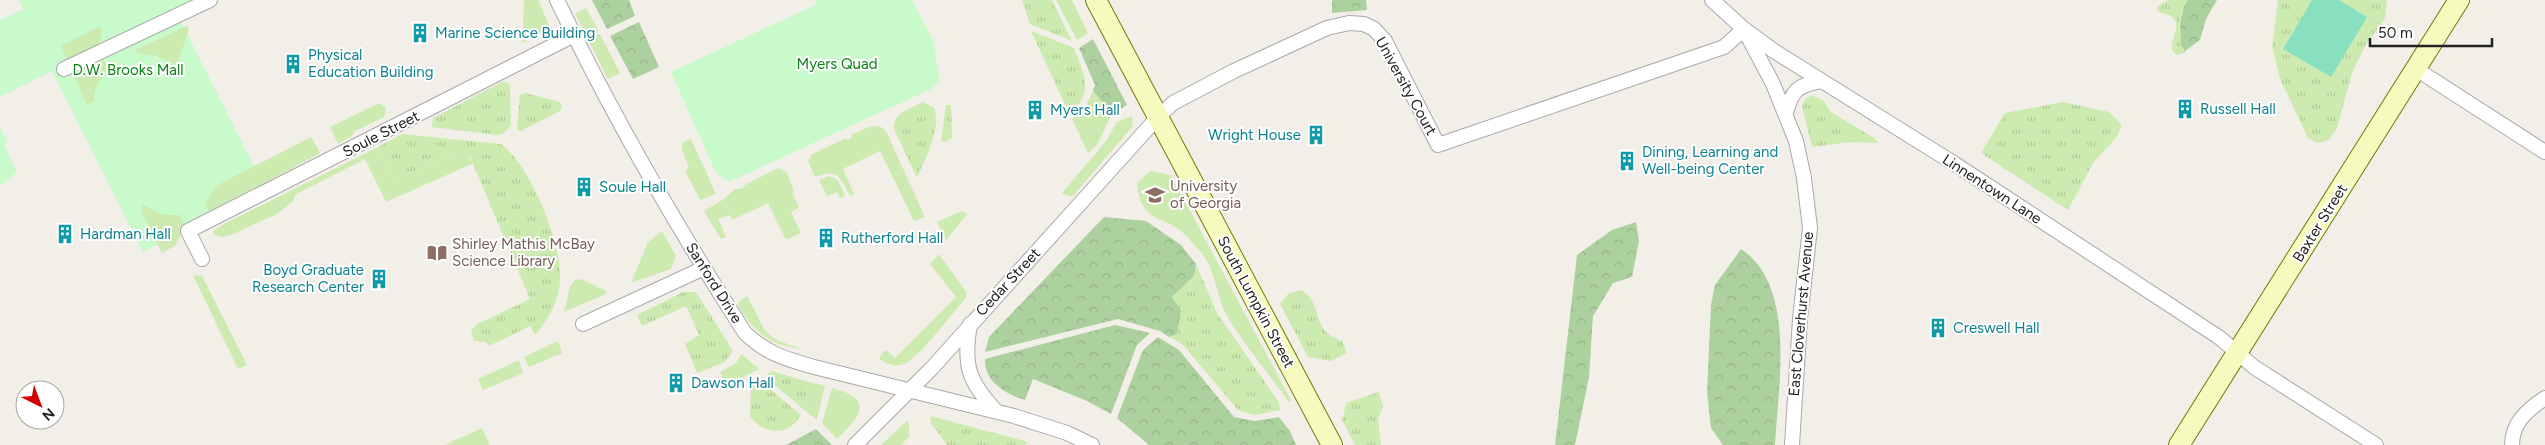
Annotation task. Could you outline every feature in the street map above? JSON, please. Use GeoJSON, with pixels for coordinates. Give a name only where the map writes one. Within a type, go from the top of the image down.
{"type":"FeatureCollection","features":[{"type":"Feature","properties":{"kind":"main road","name":"South Lumpkin Street"},"geometry":{"type":"LineString","coordinates":[[1096,0],[1332,445]]}},
{"type":"Feature","properties":{"kind":"main road","name":"Baxter Street"},"geometry":{"type":"LineString","coordinates":[[2179,445],[2459,0]]}},
{"type":"Feature","properties":{"kind":"street"},"geometry":{"type":"LineString","coordinates":[[64,69],[210,0]]}},
{"type":"Feature","properties":{"kind":"street","name":"Sanford Drive"},"geometry":{"type":"LineString","coordinates":[[557,0],[641,160],[704,268],[745,333],[760,348],[784,358],[996,411],[1068,434],[1092,445]]}},
{"type":"Feature","properties":{"kind":"street","name":"East Cloverhurst Avenue"},"geometry":{"type":"LineString","coordinates":[[1712,0],[1744,29],[1786,113],[1796,141],[1804,178],[1810,228],[1800,319],[1792,445]]}},
{"type":"Feature","properties":{"kind":"street","name":"University Court"},"geometry":{"type":"LineString","coordinates":[[1158,117],[1173,103],[1234,71],[1324,29],[1349,23],[1364,24],[1374,29],[1384,41],[1438,145],[1724,47],[1744,29]]}},
{"type":"Feature","properties":{"kind":"street","name":"Linnentown Lane"},"geometry":{"type":"LineString","coordinates":[[1744,29],[1821,81],[2035,216],[2220,338],[2278,383],[2376,445]]}},
{"type":"Feature","properties":{"kind":"street","name":"Soule Street"},"geometry":{"type":"LineString","coordinates":[[202,259],[188,231],[574,35]]}},
{"type":"Feature","properties":{"kind":"street"},"geometry":{"type":"LineString","coordinates":[[2416,69],[2545,152]]}},
{"type":"Feature","properties":{"kind":"street"},"geometry":{"type":"LineString","coordinates":[[1786,113],[1790,97],[1796,90],[1806,83],[1821,81]]}},
{"type":"Feature","properties":{"kind":"street","name":"Cedar Street"},"geometry":{"type":"LineString","coordinates":[[855,445],[910,391],[1158,117]]}},
{"type":"Feature","properties":{"kind":"street"},"geometry":{"type":"LineString","coordinates":[[583,324],[704,268]]}},
{"type":"Feature","properties":{"kind":"street"},"geometry":{"type":"LineString","coordinates":[[970,324],[967,368],[973,383],[996,411]]}},
{"type":"Feature","properties":{"kind":"street"},"geometry":{"type":"LineString","coordinates":[[2512,445],[2512,431],[2530,408],[2545,398]]}},
{"type":"Feature","properties":{"kind":"green space","name":"D.W. Brooks Mall"},"geometry":{"type":"Polygon","coordinates":[[[19,0],[219,0],[180,20],[266,190],[143,252],[52,71],[0,97],[0,20],[23,9],[19,0]]]}},
{"type":"Feature","properties":{"kind":"green space"},"geometry":{"type":"Polygon","coordinates":[[[524,0],[538,0],[550,27],[522,43],[524,0]]]}},
{"type":"Feature","properties":{"kind":"green space"},"geometry":{"type":"Polygon","coordinates":[[[592,0],[629,0],[635,16],[607,29],[592,0]]]}},
{"type":"Feature","properties":{"kind":"green space","name":"Myers Quad"},"geometry":{"type":"Polygon","coordinates":[[[816,0],[912,0],[933,40],[940,81],[931,89],[729,182],[716,173],[671,72],[815,5],[816,0]]]}},
{"type":"Feature","properties":{"kind":"green space"},"geometry":{"type":"Polygon","coordinates":[[[1022,0],[1052,0],[1072,41],[1030,24],[1022,0]]]}},
{"type":"Feature","properties":{"kind":"green space"},"geometry":{"type":"Polygon","coordinates":[[[1056,0],[1072,0],[1088,33],[1077,40],[1056,0]]]}},
{"type":"Feature","properties":{"kind":"green space"},"geometry":{"type":"Polygon","coordinates":[[[1332,0],[1366,0],[1367,10],[1332,13],[1332,0]]]}},
{"type":"Feature","properties":{"kind":"green space"},"geometry":{"type":"Polygon","coordinates":[[[2167,0],[2188,0],[2180,18],[2181,41],[2186,52],[2177,55],[2173,52],[2172,47],[2176,29],[2175,21],[2172,17],[2157,10],[2157,7],[2167,0]]]}},
{"type":"Feature","properties":{"kind":"green space"},"geometry":{"type":"Polygon","coordinates":[[[2188,0],[2217,0],[2206,19],[2200,40],[2185,51],[2182,47],[2180,26],[2183,11],[2188,0]]]}},
{"type":"Feature","properties":{"kind":"green space"},"geometry":{"type":"Polygon","coordinates":[[[2278,0],[2312,0],[2283,49],[2367,17],[2339,0],[2387,0],[2385,18],[2364,48],[2352,73],[2337,128],[2329,140],[2317,143],[2308,138],[2280,79],[2272,46],[2278,0]]]}},
{"type":"Feature","properties":{"kind":"green space"},"geometry":{"type":"Polygon","coordinates":[[[2312,0],[2339,0],[2367,17],[2331,77],[2283,49],[2312,0]]]}},
{"type":"Feature","properties":{"kind":"green space"},"geometry":{"type":"Polygon","coordinates":[[[586,8],[599,31],[588,37],[575,14],[586,8]]]}},
{"type":"Feature","properties":{"kind":"green space"},"geometry":{"type":"Polygon","coordinates":[[[639,22],[659,67],[633,79],[610,36],[639,22]]]}},
{"type":"Feature","properties":{"kind":"green space"},"geometry":{"type":"Polygon","coordinates":[[[187,26],[189,28],[177,65],[154,55],[137,54],[135,50],[187,26]]]}},
{"type":"Feature","properties":{"kind":"green space"},"geometry":{"type":"Polygon","coordinates":[[[98,27],[101,29],[101,36],[96,46],[87,54],[69,63],[61,46],[98,27]]]}},
{"type":"Feature","properties":{"kind":"green space"},"geometry":{"type":"Polygon","coordinates":[[[1031,31],[1074,48],[1084,75],[1085,91],[1077,106],[1069,113],[1031,31]]]}},
{"type":"Feature","properties":{"kind":"green space"},"geometry":{"type":"Polygon","coordinates":[[[600,34],[620,73],[608,79],[588,40],[600,34]]]}},
{"type":"Feature","properties":{"kind":"green space"},"geometry":{"type":"Polygon","coordinates":[[[1093,39],[1127,105],[1112,114],[1093,91],[1095,85],[1079,48],[1093,39]]]}},
{"type":"Feature","properties":{"kind":"green space"},"geometry":{"type":"Polygon","coordinates":[[[104,60],[108,67],[95,90],[93,102],[87,104],[73,75],[104,60]]]}},
{"type":"Feature","properties":{"kind":"green space"},"geometry":{"type":"Polygon","coordinates":[[[502,82],[508,83],[510,87],[511,125],[503,134],[497,135],[432,127],[433,118],[502,82]]]}},
{"type":"Feature","properties":{"kind":"green space"},"geometry":{"type":"Polygon","coordinates":[[[1093,91],[1112,114],[1097,145],[1088,153],[1072,119],[1086,106],[1093,91]]]}},
{"type":"Feature","properties":{"kind":"green space"},"geometry":{"type":"Polygon","coordinates":[[[525,93],[560,102],[562,107],[560,111],[521,131],[517,129],[520,95],[525,93]]]}},
{"type":"Feature","properties":{"kind":"green space"},"geometry":{"type":"Polygon","coordinates":[[[1812,95],[1824,101],[1831,112],[1874,138],[1878,143],[1851,142],[1812,147],[1802,106],[1804,100],[1812,95]]]}},
{"type":"Feature","properties":{"kind":"green space"},"geometry":{"type":"Polygon","coordinates":[[[923,102],[934,108],[936,125],[932,144],[917,178],[894,129],[894,123],[903,112],[923,102]]]}},
{"type":"Feature","properties":{"kind":"green space"},"geometry":{"type":"Polygon","coordinates":[[[2063,102],[2109,112],[2122,125],[2116,138],[2093,163],[2068,210],[1981,153],[2005,113],[2063,102]]]}},
{"type":"Feature","properties":{"kind":"green space"},"geometry":{"type":"Polygon","coordinates":[[[379,103],[386,108],[384,117],[355,131],[352,136],[338,144],[330,127],[379,103]]]}},
{"type":"Feature","properties":{"kind":"green space"},"geometry":{"type":"Polygon","coordinates":[[[946,105],[951,105],[952,138],[945,142],[941,141],[946,105]]]}},
{"type":"Feature","properties":{"kind":"green space"},"geometry":{"type":"Polygon","coordinates":[[[1132,116],[1133,126],[1072,197],[1062,193],[1106,141],[1117,122],[1132,116]]]}},
{"type":"Feature","properties":{"kind":"green space"},"geometry":{"type":"Polygon","coordinates":[[[871,126],[881,127],[886,131],[925,217],[914,221],[880,151],[843,169],[854,194],[850,196],[841,179],[834,174],[823,174],[815,177],[808,161],[812,154],[846,138],[847,140],[852,138],[851,135],[871,126]]]}},
{"type":"Feature","properties":{"kind":"green space"},"geometry":{"type":"Polygon","coordinates":[[[0,127],[8,142],[4,144],[17,172],[0,186],[0,127]]]}},
{"type":"Feature","properties":{"kind":"green space"},"geometry":{"type":"Polygon","coordinates":[[[402,134],[501,144],[512,154],[523,169],[542,206],[556,247],[560,266],[558,296],[548,317],[535,335],[530,326],[489,346],[486,342],[474,341],[471,330],[477,324],[530,299],[470,157],[456,152],[399,178],[392,175],[378,147],[402,134]]]}},
{"type":"Feature","properties":{"kind":"green space"},"geometry":{"type":"Polygon","coordinates":[[[312,138],[320,153],[210,213],[204,203],[218,185],[312,138]]]}},
{"type":"Feature","properties":{"kind":"green space"},"geometry":{"type":"Polygon","coordinates":[[[691,139],[716,194],[700,200],[685,171],[689,168],[682,150],[682,143],[691,139]]]}},
{"type":"Feature","properties":{"kind":"green space"},"geometry":{"type":"Polygon","coordinates":[[[378,147],[392,175],[399,178],[456,152],[463,152],[474,163],[386,202],[365,159],[296,194],[293,201],[277,214],[233,234],[222,237],[214,235],[213,231],[224,224],[378,147]]]}},
{"type":"Feature","properties":{"kind":"green space"},"geometry":{"type":"Polygon","coordinates":[[[778,168],[787,173],[794,191],[792,192],[799,208],[791,212],[801,233],[786,240],[768,203],[732,220],[729,215],[718,219],[726,237],[721,239],[704,211],[724,199],[735,189],[744,188],[743,186],[778,168]]]}},
{"type":"Feature","properties":{"kind":"green space"},"geometry":{"type":"Polygon","coordinates":[[[1150,171],[1171,175],[1291,400],[1289,402],[1228,318],[1221,303],[1212,272],[1202,253],[1181,231],[1156,218],[1144,207],[1139,197],[1137,183],[1150,171]]]}},
{"type":"Feature","properties":{"kind":"green space"},"geometry":{"type":"Polygon","coordinates":[[[829,176],[838,180],[845,196],[840,198],[837,192],[827,196],[819,180],[829,176]]]}},
{"type":"Feature","properties":{"kind":"green space"},"geometry":{"type":"Polygon","coordinates":[[[143,205],[164,215],[180,215],[185,225],[176,245],[162,253],[141,211],[143,205]]]}},
{"type":"Feature","properties":{"kind":"green space"},"geometry":{"type":"Polygon","coordinates":[[[962,211],[967,214],[946,241],[937,222],[962,211]]]}},
{"type":"Feature","properties":{"kind":"green space"},"geometry":{"type":"Polygon","coordinates":[[[1104,217],[1146,221],[1181,245],[1196,264],[1194,276],[1172,297],[1181,311],[1177,334],[1169,337],[1160,331],[1118,319],[985,352],[989,337],[1104,217]]]}},
{"type":"Feature","properties":{"kind":"green space"},"geometry":{"type":"Polygon","coordinates":[[[1636,222],[1639,241],[1632,277],[1613,283],[1593,316],[1589,377],[1575,445],[1555,445],[1577,255],[1612,230],[1636,222]]]}},
{"type":"Feature","properties":{"kind":"green space"},"geometry":{"type":"Polygon","coordinates":[[[662,231],[676,256],[671,269],[631,283],[648,242],[662,231]]]}},
{"type":"Feature","properties":{"kind":"green space"},"geometry":{"type":"Polygon","coordinates":[[[1741,249],[1759,266],[1770,287],[1777,312],[1780,339],[1780,367],[1775,445],[1723,445],[1711,428],[1707,392],[1711,305],[1715,285],[1741,249]]]}},
{"type":"Feature","properties":{"kind":"green space"},"geometry":{"type":"Polygon","coordinates":[[[939,254],[967,293],[965,299],[925,347],[908,362],[895,365],[879,359],[886,350],[895,358],[956,297],[930,264],[939,254]]]}},
{"type":"Feature","properties":{"kind":"green space"},"geometry":{"type":"Polygon","coordinates":[[[1196,264],[1217,313],[1278,401],[1281,410],[1254,415],[1238,410],[1183,345],[1169,337],[1177,334],[1172,297],[1194,276],[1196,264]]]}},
{"type":"Feature","properties":{"kind":"green space"},"geometry":{"type":"Polygon","coordinates":[[[193,275],[202,276],[247,365],[238,369],[193,275]]]}},
{"type":"Feature","properties":{"kind":"green space"},"geometry":{"type":"Polygon","coordinates":[[[581,279],[606,291],[606,294],[564,312],[570,286],[575,280],[581,279]]]}},
{"type":"Feature","properties":{"kind":"green space"},"geometry":{"type":"Polygon","coordinates":[[[1301,290],[1313,302],[1325,330],[1342,341],[1347,353],[1331,361],[1308,357],[1280,304],[1288,294],[1301,290]]]}},
{"type":"Feature","properties":{"kind":"green space"},"geometry":{"type":"Polygon","coordinates":[[[683,292],[696,292],[733,351],[725,362],[697,373],[685,344],[699,335],[686,306],[642,326],[637,315],[683,292]]]}},
{"type":"Feature","properties":{"kind":"green space"},"geometry":{"type":"Polygon","coordinates":[[[747,296],[762,325],[771,336],[803,349],[781,345],[764,337],[751,324],[738,306],[739,301],[747,296]]]}},
{"type":"Feature","properties":{"kind":"green space"},"geometry":{"type":"Polygon","coordinates":[[[1115,325],[1150,333],[1137,345],[1111,414],[1087,401],[1033,379],[1025,400],[998,386],[988,374],[985,359],[1115,325]]]}},
{"type":"Feature","properties":{"kind":"green space"},"geometry":{"type":"Polygon","coordinates":[[[1158,337],[1179,350],[1234,417],[1255,421],[1279,417],[1290,431],[1296,445],[1149,445],[1117,418],[1143,350],[1158,337]]]}},
{"type":"Feature","properties":{"kind":"green space"},"geometry":{"type":"Polygon","coordinates":[[[558,341],[562,353],[529,367],[524,357],[558,341]]]}},
{"type":"Feature","properties":{"kind":"green space"},"geometry":{"type":"Polygon","coordinates":[[[741,354],[759,369],[726,386],[720,372],[736,363],[741,354]]]}},
{"type":"Feature","properties":{"kind":"green space"},"geometry":{"type":"Polygon","coordinates":[[[519,360],[523,373],[483,390],[478,379],[519,360]]]}},
{"type":"Feature","properties":{"kind":"green space"},"geometry":{"type":"Polygon","coordinates":[[[772,371],[805,381],[807,397],[804,410],[769,380],[767,374],[772,371]]]}},
{"type":"Feature","properties":{"kind":"green space"},"geometry":{"type":"Polygon","coordinates":[[[757,378],[801,415],[790,427],[776,431],[769,430],[755,422],[750,416],[751,386],[757,378]]]}},
{"type":"Feature","properties":{"kind":"green space"},"geometry":{"type":"Polygon","coordinates":[[[805,381],[825,386],[817,420],[804,410],[807,397],[805,381]]]}},
{"type":"Feature","properties":{"kind":"green space"},"geometry":{"type":"Polygon","coordinates":[[[832,388],[846,392],[854,397],[859,403],[860,409],[852,423],[837,439],[822,423],[832,388]]]}},
{"type":"Feature","properties":{"kind":"green space"},"geometry":{"type":"Polygon","coordinates":[[[1379,392],[1383,407],[1378,418],[1381,445],[1355,445],[1341,418],[1343,417],[1346,403],[1379,392]]]}},
{"type":"Feature","properties":{"kind":"green space"},"geometry":{"type":"Polygon","coordinates":[[[930,416],[1028,442],[1025,445],[947,445],[931,423],[930,416]]]}},
{"type":"Feature","properties":{"kind":"green space"},"geometry":{"type":"Polygon","coordinates":[[[908,420],[910,436],[901,445],[881,445],[908,420]]]}},
{"type":"Feature","properties":{"kind":"green space"},"geometry":{"type":"Polygon","coordinates":[[[482,428],[490,445],[445,445],[482,428]]]}},
{"type":"Feature","properties":{"kind":"green space"},"geometry":{"type":"Polygon","coordinates":[[[816,429],[832,445],[786,445],[816,429]]]}},
{"type":"Feature","properties":{"kind":"place","name":"Marine Science Building"},"geometry":{"type":"Point","coordinates":[420,33]}},
{"type":"Feature","properties":{"kind":"place","name":"Physical Education Building"},"geometry":{"type":"Point","coordinates":[293,64]}},
{"type":"Feature","properties":{"kind":"place","name":"Russell Hall"},"geometry":{"type":"Point","coordinates":[2185,109]}},
{"type":"Feature","properties":{"kind":"place","name":"Myers Hall"},"geometry":{"type":"Point","coordinates":[1035,110]}},
{"type":"Feature","properties":{"kind":"place","name":"Wright House"},"geometry":{"type":"Point","coordinates":[1316,135]}},
{"type":"Feature","properties":{"kind":"place","name":"Dining, Learning and Well-being Center"},"geometry":{"type":"Point","coordinates":[1627,161]}},
{"type":"Feature","properties":{"kind":"place","name":"Soule Hall"},"geometry":{"type":"Point","coordinates":[584,187]}},
{"type":"Feature","properties":{"kind":"place","name":"University of Georgia"},"geometry":{"type":"Point","coordinates":[1155,195]}},
{"type":"Feature","properties":{"kind":"place","name":"Hardman Hall"},"geometry":{"type":"Point","coordinates":[65,234]}},
{"type":"Feature","properties":{"kind":"place","name":"Rutherford Hall"},"geometry":{"type":"Point","coordinates":[826,238]}},
{"type":"Feature","properties":{"kind":"place","name":"Shirley Mathis McBay Science Library"},"geometry":{"type":"Point","coordinates":[437,253]}},
{"type":"Feature","properties":{"kind":"place","name":"Boyd Graduate Research Center"},"geometry":{"type":"Point","coordinates":[379,279]}},
{"type":"Feature","properties":{"kind":"place","name":"Creswell Hall"},"geometry":{"type":"Point","coordinates":[1938,328]}},
{"type":"Feature","properties":{"kind":"place","name":"Dawson Hall"},"geometry":{"type":"Point","coordinates":[676,383]}}]}
